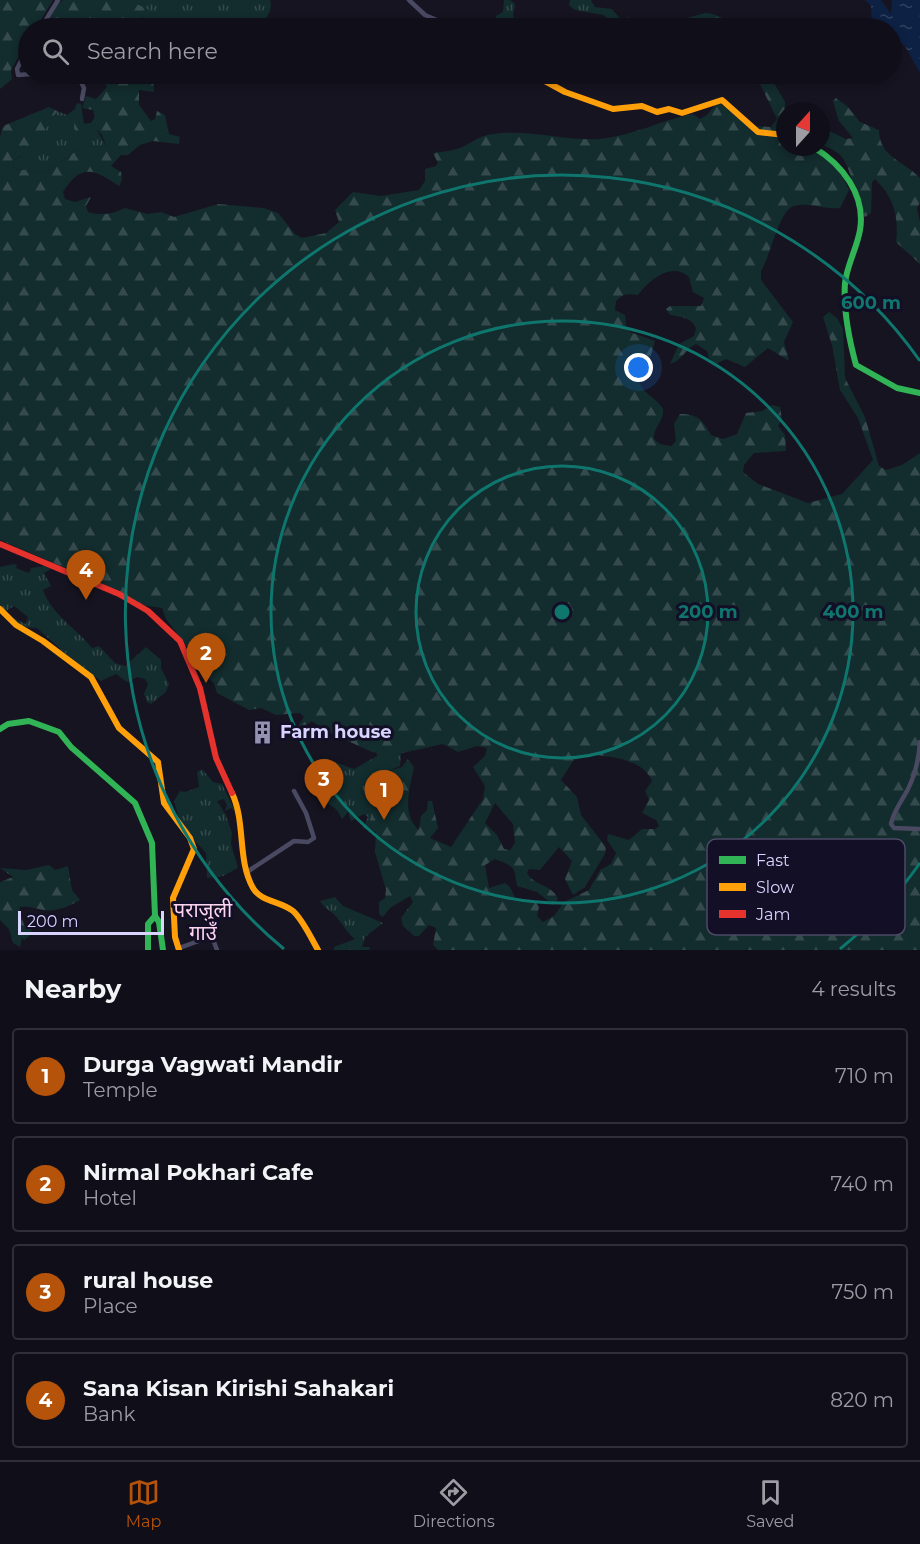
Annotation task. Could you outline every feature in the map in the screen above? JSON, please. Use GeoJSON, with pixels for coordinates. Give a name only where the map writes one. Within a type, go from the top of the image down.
{"type":"FeatureCollection","features":[{"type":"Feature","properties":{"kind":"street"},"geometry":{"type":"LineString","coordinates":[[47,18],[58,0]]}},
{"type":"Feature","properties":{"kind":"street"},"geometry":{"type":"LineString","coordinates":[[409,0],[425,15],[432,18]]}},
{"type":"Feature","properties":{"kind":"street"},"geometry":{"type":"LineString","coordinates":[[82,84],[84,88],[82,99]]}},
{"type":"Feature","properties":{"kind":"street"},"geometry":{"type":"LineString","coordinates":[[550,84],[565,92],[613,109],[642,106],[657,112],[669,109],[684,113],[714,100],[722,100],[758,132],[776,134]]}},
{"type":"Feature","properties":{"kind":"street"},"geometry":{"type":"LineString","coordinates":[[829,156],[843,170],[860,214],[859,232],[845,287],[845,305],[856,365],[897,388],[920,393]]}},
{"type":"Feature","properties":{"kind":"street"},"geometry":{"type":"LineString","coordinates":[[0,544],[97,587],[119,594],[157,618],[184,646],[206,707],[216,758],[237,806],[247,872],[256,894],[290,909],[318,950]]}},
{"type":"Feature","properties":{"kind":"street"},"geometry":{"type":"LineString","coordinates":[[0,609],[15,625],[43,641],[91,677],[119,728],[158,762],[164,803],[194,847],[173,898],[176,916],[175,937],[179,949],[207,938],[213,942],[217,950]]}},
{"type":"Feature","properties":{"kind":"street"},"geometry":{"type":"LineString","coordinates":[[0,729],[8,724],[29,721],[59,732],[71,747],[122,789],[135,803],[152,843],[155,916],[159,922],[163,950]]}},
{"type":"Feature","properties":{"kind":"street"},"geometry":{"type":"LineString","coordinates":[[920,742],[920,755],[908,788],[896,807],[891,824],[894,828],[920,829]]}},
{"type":"Feature","properties":{"kind":"street"},"geometry":{"type":"LineString","coordinates":[[247,872],[294,841],[308,842],[314,838],[306,813],[294,791]]}},
{"type":"Feature","properties":{"kind":"street"},"geometry":{"type":"LineString","coordinates":[[148,950],[148,924],[155,916]]}},
{"type":"Feature","properties":{"kind":"green space"},"geometry":{"type":"Polygon","coordinates":[[[0,0],[53,0],[42,18],[18,18],[18,58],[11,70],[12,79],[0,89],[0,0]]]}},
{"type":"Feature","properties":{"kind":"green space"},"geometry":{"type":"Polygon","coordinates":[[[63,0],[127,0],[148,9],[152,18],[50,18],[58,3],[63,0]]]}},
{"type":"Feature","properties":{"kind":"green space"},"geometry":{"type":"Polygon","coordinates":[[[127,0],[270,0],[271,8],[265,18],[151,18],[143,7],[127,0]]]}},
{"type":"Feature","properties":{"kind":"green space"},"geometry":{"type":"Polygon","coordinates":[[[504,0],[510,0],[515,4],[514,18],[496,18],[503,12],[504,0]]]}},
{"type":"Feature","properties":{"kind":"green space"},"geometry":{"type":"Polygon","coordinates":[[[570,0],[591,0],[595,7],[612,9],[619,18],[607,18],[603,15],[575,10],[569,5],[570,0]]]}},
{"type":"Feature","properties":{"kind":"green space"},"geometry":{"type":"Polygon","coordinates":[[[705,13],[722,18],[687,18],[705,13]]]}},
{"type":"Feature","properties":{"kind":"green space"},"geometry":{"type":"Polygon","coordinates":[[[105,84],[154,84],[154,92],[139,90],[139,105],[151,121],[155,119],[157,111],[165,115],[169,134],[180,137],[179,144],[153,141],[140,145],[128,155],[121,155],[111,166],[121,172],[122,180],[119,186],[95,173],[82,173],[76,176],[63,192],[65,199],[75,202],[91,197],[86,206],[88,212],[98,214],[111,213],[125,208],[148,214],[161,212],[174,217],[218,204],[264,208],[278,213],[295,234],[302,238],[326,233],[339,222],[335,210],[353,192],[381,196],[419,190],[425,181],[425,169],[436,166],[438,163],[433,153],[460,148],[488,135],[520,133],[599,139],[693,114],[700,119],[707,115],[718,102],[752,126],[771,127],[776,120],[776,156],[824,156],[837,165],[849,190],[840,208],[800,205],[789,209],[780,224],[761,271],[761,280],[793,322],[784,342],[789,361],[768,348],[745,367],[726,359],[716,364],[709,358],[707,351],[696,344],[670,364],[679,344],[694,336],[696,328],[688,320],[670,315],[666,309],[670,306],[701,306],[704,298],[693,292],[689,277],[682,273],[668,272],[654,279],[638,295],[624,295],[616,301],[615,310],[625,315],[626,326],[630,332],[655,341],[648,366],[640,371],[639,378],[643,388],[663,409],[654,435],[654,439],[660,444],[671,446],[676,441],[674,424],[680,414],[696,417],[703,422],[711,435],[723,439],[737,434],[746,413],[762,411],[772,405],[780,407],[782,419],[778,426],[785,435],[786,451],[754,453],[744,465],[743,472],[758,484],[808,503],[842,494],[873,460],[858,418],[840,390],[832,345],[823,317],[829,312],[837,318],[843,329],[845,378],[865,417],[879,466],[886,470],[902,465],[920,453],[920,950],[438,950],[433,945],[436,928],[429,925],[419,936],[414,936],[403,926],[401,918],[413,902],[410,896],[390,908],[383,917],[379,914],[379,902],[385,898],[386,890],[375,852],[376,832],[370,829],[372,807],[380,783],[389,771],[402,767],[408,759],[414,767],[408,800],[408,809],[413,824],[419,830],[421,816],[427,810],[428,801],[432,801],[438,828],[430,838],[451,847],[483,799],[485,786],[473,767],[485,756],[487,748],[477,746],[458,752],[443,744],[393,755],[372,752],[328,732],[312,721],[300,729],[298,726],[304,717],[300,713],[276,715],[261,708],[249,710],[217,693],[214,683],[198,670],[189,649],[166,619],[162,608],[142,605],[117,590],[0,540],[0,137],[3,126],[49,107],[57,111],[38,142],[25,154],[12,161],[14,168],[43,174],[82,147],[106,146],[102,135],[97,130],[82,143],[75,136],[79,133],[74,129],[75,115],[80,124],[91,123],[95,116],[93,110],[82,108],[86,96],[96,99],[107,87],[105,84]],[[584,755],[573,761],[561,780],[577,797],[581,815],[606,847],[605,854],[585,887],[573,895],[565,879],[572,861],[559,847],[540,870],[529,869],[527,873],[534,880],[552,890],[558,899],[553,905],[537,892],[517,886],[515,872],[511,866],[495,859],[485,865],[489,888],[505,883],[510,887],[516,900],[534,901],[539,907],[537,916],[543,922],[554,916],[564,902],[589,890],[600,870],[611,864],[616,853],[607,840],[608,834],[629,840],[642,829],[655,829],[659,826],[656,820],[642,813],[649,800],[645,791],[652,781],[641,767],[622,759],[584,755]],[[495,803],[485,823],[497,835],[504,849],[510,850],[515,843],[513,824],[495,803]]]}},
{"type":"Feature","properties":{"kind":"green space"},"geometry":{"type":"Polygon","coordinates":[[[759,84],[775,84],[785,102],[776,102],[776,117],[759,84]]]}},
{"type":"Feature","properties":{"kind":"green space"},"geometry":{"type":"Polygon","coordinates":[[[836,98],[847,106],[860,122],[879,130],[880,139],[888,153],[920,178],[920,203],[917,208],[920,222],[920,264],[896,242],[897,224],[894,208],[887,193],[875,179],[872,182],[871,213],[865,217],[862,213],[849,171],[841,156],[830,148],[830,131],[846,139],[853,138],[839,121],[833,101],[836,98]]]}},
{"type":"Feature","properties":{"kind":"green space"},"geometry":{"type":"Polygon","coordinates":[[[77,103],[81,104],[84,125],[80,124],[75,116],[79,133],[76,136],[97,130],[106,146],[82,147],[43,174],[14,168],[12,161],[22,156],[57,111],[67,115],[75,109],[77,103]]]}},
{"type":"Feature","properties":{"kind":"green space"},"geometry":{"type":"Polygon","coordinates":[[[17,565],[16,568],[29,573],[31,568],[45,566],[51,569],[44,573],[51,586],[43,590],[52,607],[92,648],[99,646],[115,663],[125,666],[146,647],[161,660],[161,668],[169,684],[166,692],[151,704],[147,702],[144,694],[148,684],[145,679],[137,677],[127,682],[116,674],[101,681],[77,664],[37,628],[20,627],[7,615],[26,624],[28,617],[14,606],[6,611],[0,606],[0,567],[17,565]]]}},
{"type":"Feature","properties":{"kind":"green space"},"geometry":{"type":"Polygon","coordinates":[[[376,751],[393,755],[401,753],[400,766],[389,771],[377,789],[370,829],[363,828],[368,817],[364,814],[351,821],[348,812],[342,819],[337,810],[321,798],[310,781],[322,770],[324,758],[354,769],[377,756],[376,751]]]}},
{"type":"Feature","properties":{"kind":"green space"},"geometry":{"type":"Polygon","coordinates":[[[202,769],[213,782],[222,784],[235,811],[231,808],[225,811],[227,805],[224,799],[217,801],[226,815],[232,833],[231,844],[238,868],[223,876],[207,878],[206,853],[181,825],[174,801],[180,791],[185,792],[199,787],[197,772],[202,769]]]}},
{"type":"Feature","properties":{"kind":"green space"},"geometry":{"type":"Polygon","coordinates":[[[49,865],[55,870],[68,866],[72,890],[80,900],[53,910],[20,907],[19,911],[25,927],[30,926],[32,934],[24,940],[22,938],[20,947],[13,943],[9,929],[0,920],[0,882],[13,877],[0,868],[26,870],[49,865]]]}},
{"type":"Feature","properties":{"kind":"green space"},"geometry":{"type":"Polygon","coordinates":[[[335,897],[343,906],[383,923],[365,937],[362,947],[370,947],[369,950],[334,950],[334,947],[355,939],[320,901],[335,897]]]}},
{"type":"Feature","properties":{"kind":"water"},"geometry":{"type":"Polygon","coordinates":[[[865,0],[881,0],[891,14],[892,0],[920,0],[920,73],[902,44],[902,18],[872,18],[871,6],[865,0]]]}},
{"type":"Feature","properties":{"kind":"traffic: fast"},"geometry":{"type":"LineString","coordinates":[[826,156],[850,182],[861,217],[857,243],[845,283],[847,324],[856,365],[897,388],[920,393]]}},
{"type":"Feature","properties":{"kind":"traffic: fast"},"geometry":{"type":"LineString","coordinates":[[0,729],[8,724],[29,721],[59,732],[71,747],[135,803],[152,843],[155,916]]}},
{"type":"Feature","properties":{"kind":"traffic: fast"},"geometry":{"type":"LineString","coordinates":[[148,950],[148,924],[155,916],[159,922],[163,950]]}},
{"type":"Feature","properties":{"kind":"traffic: slow"},"geometry":{"type":"LineString","coordinates":[[550,84],[565,92],[613,109],[642,106],[657,112],[669,109],[682,113],[722,100],[758,132],[776,134]]}},
{"type":"Feature","properties":{"kind":"traffic: slow"},"geometry":{"type":"LineString","coordinates":[[0,609],[16,625],[43,641],[91,677],[119,728],[158,762],[164,803],[190,838],[194,849],[173,898],[175,937],[179,950]]}},
{"type":"Feature","properties":{"kind":"traffic: slow"},"geometry":{"type":"LineString","coordinates":[[232,793],[239,817],[245,866],[253,888],[266,899],[293,911],[318,950]]}},
{"type":"Feature","properties":{"kind":"traffic: jam"},"geometry":{"type":"LineString","coordinates":[[0,544],[119,594],[148,611],[180,641],[200,688],[216,758],[232,793]]}},
{"type":"Feature","properties":{"kind":"place","name":"Sana Kisan Kirishi Sahakari"},"geometry":{"type":"Point","coordinates":[86,600]}},
{"type":"Feature","properties":{"kind":"place","name":"Nirmal Pokhari Cafe"},"geometry":{"type":"Point","coordinates":[206,683]}},
{"type":"Feature","properties":{"kind":"place","name":"Farm house"},"geometry":{"type":"Point","coordinates":[262,732]}},
{"type":"Feature","properties":{"kind":"place","name":"rural house"},"geometry":{"type":"Point","coordinates":[324,809]}},
{"type":"Feature","properties":{"kind":"place","name":"Durga Vagwati Mandir"},"geometry":{"type":"Point","coordinates":[384,820]}},
{"type":"Feature","properties":{"kind":"district","name":"पराजुली गाउँ"},"geometry":{"type":"Point","coordinates":[203,922]}}]}
